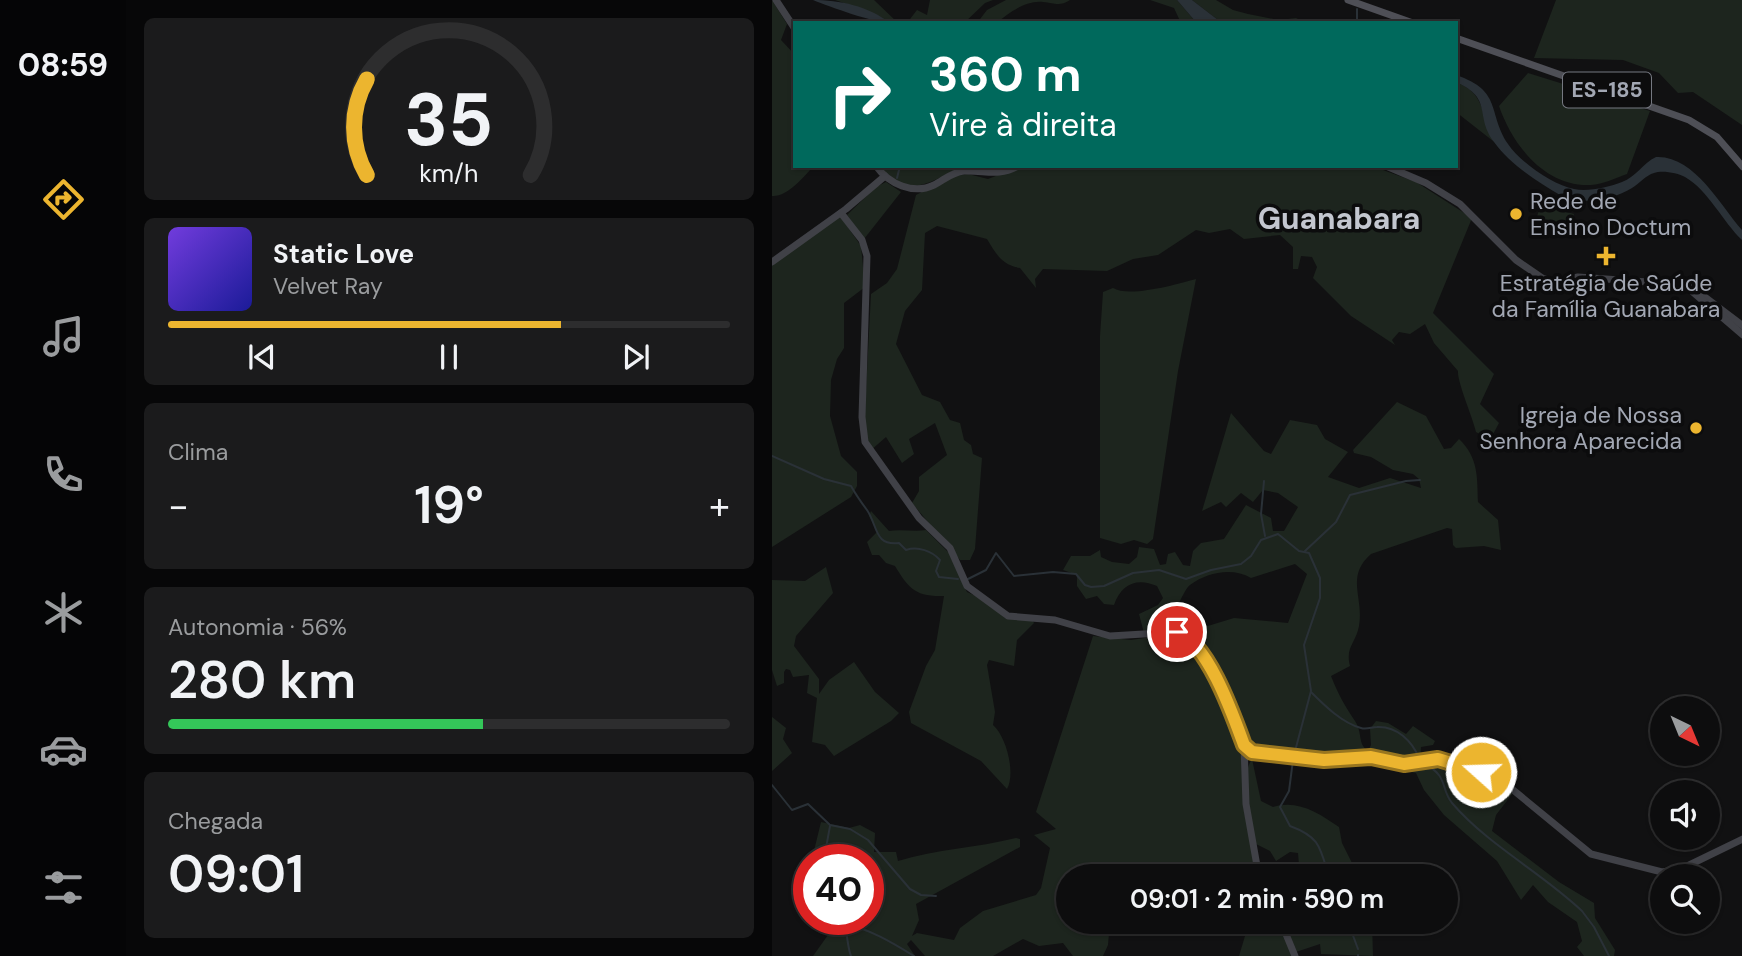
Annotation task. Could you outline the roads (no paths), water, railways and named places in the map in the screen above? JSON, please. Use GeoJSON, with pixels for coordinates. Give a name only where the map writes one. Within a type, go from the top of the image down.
{"type":"FeatureCollection","features":[{"type":"Feature","properties":{"kind":"main road"},"geometry":{"type":"LineString","coordinates":[[1348,0],[1407,21]]}},
{"type":"Feature","properties":{"kind":"main road","name":"ES-185"},"geometry":{"type":"LineString","coordinates":[[1458,39],[1689,120],[1717,137],[1742,167]]}},
{"type":"Feature","properties":{"kind":"street"},"geometry":{"type":"LineString","coordinates":[[776,0],[793,26]]}},
{"type":"Feature","properties":{"kind":"street"},"geometry":{"type":"LineString","coordinates":[[878,168],[897,184],[920,188],[960,172],[992,174],[1012,168]]}},
{"type":"Feature","properties":{"kind":"street"},"geometry":{"type":"LineString","coordinates":[[1391,168],[1426,183],[1460,204],[1523,267],[1547,280],[1558,282],[1578,277],[1685,286],[1742,326]]}},
{"type":"Feature","properties":{"kind":"street"},"geometry":{"type":"LineString","coordinates":[[772,262],[841,213],[885,176]]}},
{"type":"Feature","properties":{"kind":"street"},"geometry":{"type":"LineString","coordinates":[[841,213],[862,240],[867,261],[862,417],[865,442],[919,518],[950,548],[967,586],[1005,615],[1055,620],[1106,636],[1171,632],[1188,637],[1205,659],[1244,745],[1246,804],[1257,864]]}},
{"type":"Feature","properties":{"kind":"street"},"geometry":{"type":"LineString","coordinates":[[1685,286],[1742,335]]}},
{"type":"Feature","properties":{"kind":"street"},"geometry":{"type":"LineString","coordinates":[[1244,745],[1258,753],[1301,758],[1329,760],[1371,757],[1404,764],[1447,760],[1501,780],[1597,858],[1662,872],[1675,871],[1742,839]]}},
{"type":"Feature","properties":{"kind":"street"},"geometry":{"type":"LineString","coordinates":[[1245,765],[1258,753]]}},
{"type":"Feature","properties":{"kind":"street"},"geometry":{"type":"LineString","coordinates":[[1286,934],[1295,956]]}},
{"type":"Feature","properties":{"kind":"waterway"},"geometry":{"type":"LineString","coordinates":[[1357,9],[1357,21]]}},
{"type":"Feature","properties":{"kind":"waterway"},"geometry":{"type":"LineString","coordinates":[[897,178],[900,168]]}},
{"type":"Feature","properties":{"kind":"waterway"},"geometry":{"type":"LineString","coordinates":[[772,456],[824,479],[851,486],[871,516],[881,538],[891,543],[899,543],[906,550],[920,549],[929,552],[940,560],[936,571],[939,577],[958,579]]}},
{"type":"Feature","properties":{"kind":"waterway"},"geometry":{"type":"LineString","coordinates":[[1305,551],[1336,522],[1350,495],[1420,480]]}},
{"type":"Feature","properties":{"kind":"waterway"},"geometry":{"type":"LineString","coordinates":[[1264,481],[1261,514],[1265,536]]}},
{"type":"Feature","properties":{"kind":"waterway"},"geometry":{"type":"LineString","coordinates":[[968,579],[986,570],[996,553],[1014,576],[1053,572],[1076,574],[1085,585],[1091,587],[1104,586],[1133,573],[1159,570],[1186,579],[1211,570],[1241,564],[1251,556],[1261,540],[1278,534],[1299,551],[1309,553],[1320,578],[1320,598],[1304,645],[1311,691],[1294,755]]}},
{"type":"Feature","properties":{"kind":"waterway"},"geometry":{"type":"LineString","coordinates":[[1311,692],[1334,713],[1354,726],[1365,729],[1384,727],[1397,732],[1408,740],[1419,758]]}},
{"type":"Feature","properties":{"kind":"waterway"},"geometry":{"type":"LineString","coordinates":[[1293,760],[1289,791],[1280,807],[1290,826],[1307,834],[1317,844],[1325,864]]}},
{"type":"Feature","properties":{"kind":"waterway"},"geometry":{"type":"LineString","coordinates":[[1425,764],[1438,773],[1448,798],[1482,833],[1582,911],[1609,956]]}},
{"type":"Feature","properties":{"kind":"waterway"},"geometry":{"type":"LineString","coordinates":[[772,785],[792,810],[808,804],[830,825],[850,829],[868,840],[910,889],[921,895],[936,896]]}},
{"type":"Feature","properties":{"kind":"waterway"},"geometry":{"type":"LineString","coordinates":[[827,844],[830,826]]}},
{"type":"Feature","properties":{"kind":"waterway"},"geometry":{"type":"LineString","coordinates":[[1352,934],[1358,949]]}},
{"type":"Feature","properties":{"kind":"waterway"},"geometry":{"type":"LineString","coordinates":[[847,935],[851,956]]}},
{"type":"Feature","properties":{"kind":"waterway"},"geometry":{"type":"LineString","coordinates":[[877,935],[914,956]]}},
{"type":"Feature","properties":{"kind":"place","name":"Rede de Ensino Doctum"},"geometry":{"type":"Point","coordinates":[1516,214]}},
{"type":"Feature","properties":{"kind":"place","name":"Estratégia de Saúde da Família Guanabara"},"geometry":{"type":"Point","coordinates":[1606,256]}},
{"type":"Feature","properties":{"kind":"place","name":"Igreja de Nossa Senhora Aparecida"},"geometry":{"type":"Point","coordinates":[1696,428]}},
{"type":"Feature","properties":{"kind":"district","name":"Guanabara"},"geometry":{"type":"Point","coordinates":[1339,218]}}]}
